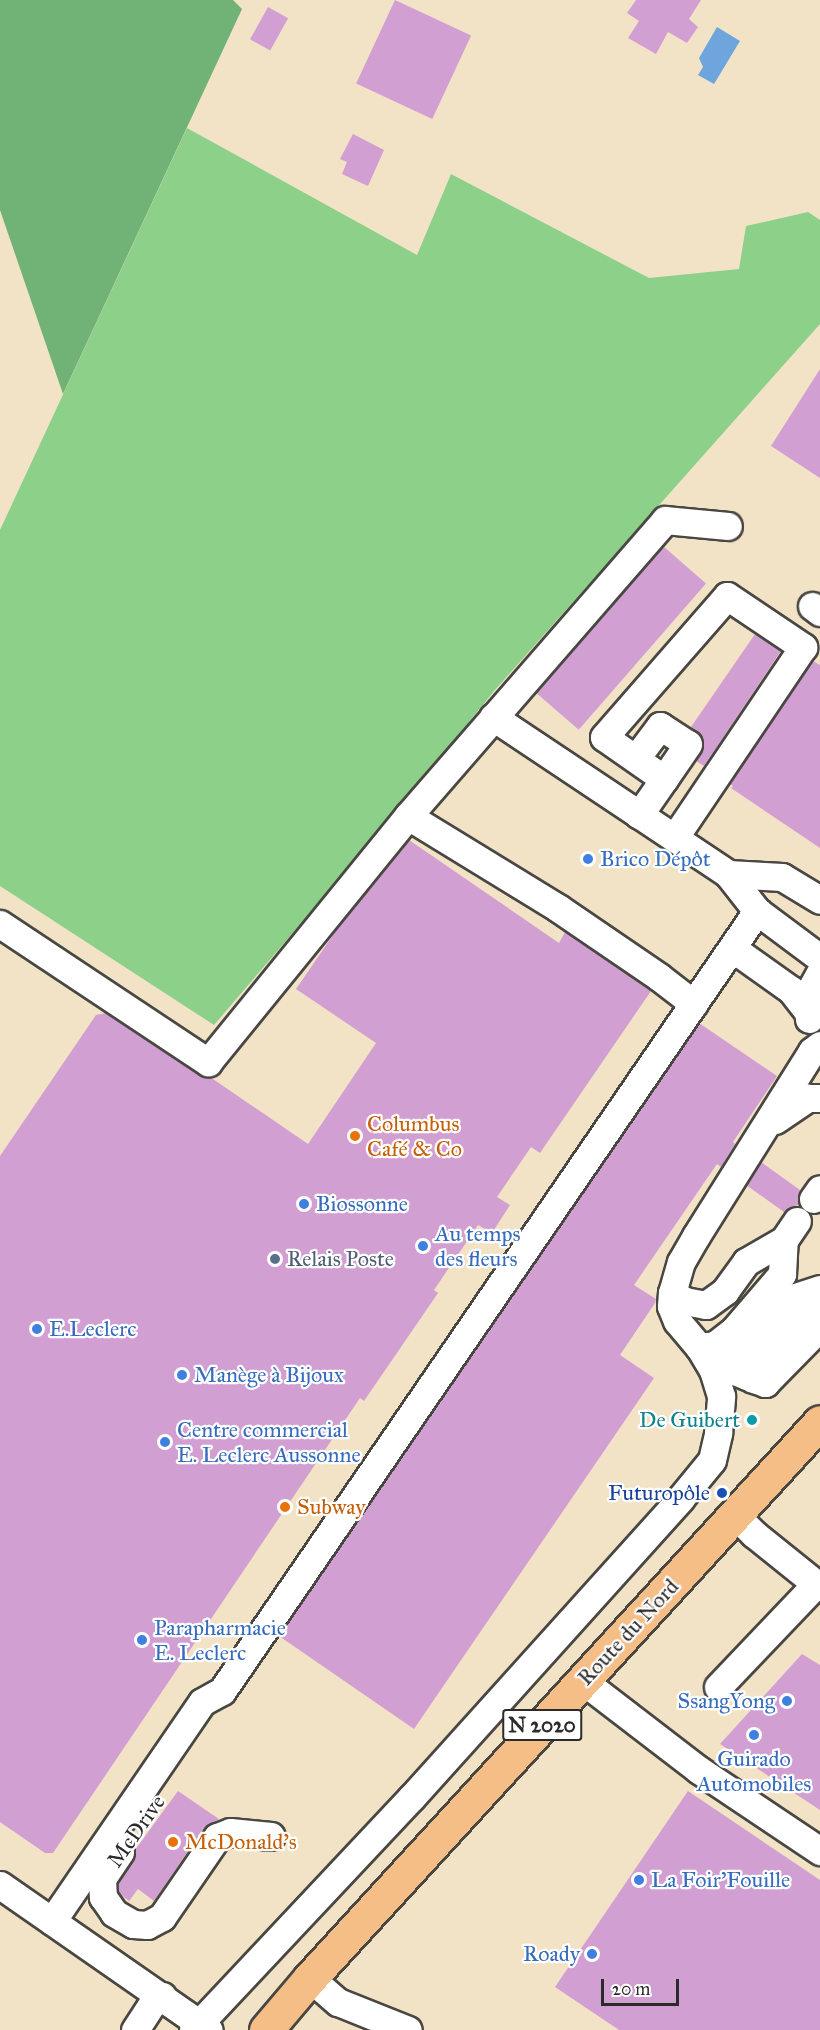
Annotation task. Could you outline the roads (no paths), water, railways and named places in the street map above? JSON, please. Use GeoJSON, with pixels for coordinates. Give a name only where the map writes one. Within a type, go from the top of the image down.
{"type":"FeatureCollection","features":[{"type":"Feature","properties":{"kind":"main road","name":"Route du Nord"},"geometry":{"type":"LineString","coordinates":[[277,2024],[310,1978],[820,1422]]}},
{"type":"Feature","properties":{"kind":"street"},"geometry":{"type":"LineString","coordinates":[[0,924],[208,1062],[408,816],[665,520],[728,526]]}},
{"type":"Feature","properties":{"kind":"street"},"geometry":{"type":"LineString","coordinates":[[664,779],[604,737],[727,596],[811,650],[674,838]]}},
{"type":"Feature","properties":{"kind":"street"},"geometry":{"type":"LineString","coordinates":[[493,717],[728,874],[757,911],[820,958]]}},
{"type":"Feature","properties":{"kind":"street"},"geometry":{"type":"LineString","coordinates":[[636,758],[660,726],[688,744],[639,815]]}},
{"type":"Feature","properties":{"kind":"street"},"geometry":{"type":"LineString","coordinates":[[408,816],[571,917],[691,1007]]}},
{"type":"Feature","properties":{"kind":"street"},"geometry":{"type":"LineString","coordinates":[[728,874],[782,877],[820,900]]}},
{"type":"Feature","properties":{"kind":"street"},"geometry":{"type":"LineString","coordinates":[[52,1921],[202,1702],[222,1692],[757,911]]}},
{"type":"Feature","properties":{"kind":"street"},"geometry":{"type":"LineString","coordinates":[[732,948],[791,990],[807,1009]]}},
{"type":"Feature","properties":{"kind":"street"},"geometry":{"type":"LineString","coordinates":[[820,973],[809,990],[807,1009],[810,1021],[820,1035]]}},
{"type":"Feature","properties":{"kind":"street"},"geometry":{"type":"LineString","coordinates":[[820,1046],[812,1051],[681,1262],[672,1293],[671,1306],[677,1321],[699,1347],[729,1372],[765,1383],[820,1327]]}},
{"type":"Feature","properties":{"kind":"street"},"geometry":{"type":"LineString","coordinates":[[762,1131],[789,1108],[808,1098],[820,1098]]}},
{"type":"Feature","properties":{"kind":"street"},"geometry":{"type":"LineString","coordinates":[[672,1293],[685,1301],[706,1305],[725,1291],[746,1262],[790,1230],[782,1274],[734,1330],[715,1345],[699,1347]]}},
{"type":"Feature","properties":{"kind":"street"},"geometry":{"type":"LineString","coordinates":[[0,1885],[162,1995],[200,2027],[412,1797],[701,1475],[712,1460],[716,1446],[721,1396],[729,1372],[792,1298],[820,1289]]}},
{"type":"Feature","properties":{"kind":"street"},"geometry":{"type":"LineString","coordinates":[[729,1372],[820,1301]]}},
{"type":"Feature","properties":{"kind":"street"},"geometry":{"type":"LineString","coordinates":[[718,1687],[818,1586],[754,1534],[735,1515]]}},
{"type":"Feature","properties":{"kind":"street"},"geometry":{"type":"LineString","coordinates":[[583,1681],[699,1770],[820,1851]]}},
{"type":"Feature","properties":{"kind":"street","name":"McDrive"},"geometry":{"type":"LineString","coordinates":[[205,1731],[102,1879],[103,1897],[114,1913],[133,1924],[147,1925],[162,1917],[217,1837],[230,1832],[271,1836]]}},
{"type":"Feature","properties":{"kind":"street"},"geometry":{"type":"LineString","coordinates":[[310,1978],[338,2002],[401,2029]]}},
{"type":"Feature","properties":{"kind":"street"},"geometry":{"type":"LineString","coordinates":[[135,2030],[152,2004],[162,1995]]}},
{"type":"Feature","properties":{"kind":"water"},"geometry":{"type":"Polygon","coordinates":[[[717,27],[740,41],[714,84],[698,75],[703,67],[699,58],[717,27]]]}},
{"type":"Feature","properties":{"kind":"place","name":"Brico Dépôt"},"geometry":{"type":"Point","coordinates":[588,859]}},
{"type":"Feature","properties":{"kind":"place","name":"Columbus Café & Co"},"geometry":{"type":"Point","coordinates":[355,1136]}},
{"type":"Feature","properties":{"kind":"place","name":"Biossonne"},"geometry":{"type":"Point","coordinates":[304,1204]}},
{"type":"Feature","properties":{"kind":"place","name":"Au temps des fleurs"},"geometry":{"type":"Point","coordinates":[423,1246]}},
{"type":"Feature","properties":{"kind":"place","name":"Relais Poste"},"geometry":{"type":"Point","coordinates":[275,1259]}},
{"type":"Feature","properties":{"kind":"place","name":"E.Leclerc"},"geometry":{"type":"Point","coordinates":[37,1329]}},
{"type":"Feature","properties":{"kind":"place","name":"Manège à Bijoux"},"geometry":{"type":"Point","coordinates":[182,1375]}},
{"type":"Feature","properties":{"kind":"place","name":"De Guibert"},"geometry":{"type":"Point","coordinates":[752,1420]}},
{"type":"Feature","properties":{"kind":"place","name":"Centre commercial E. Leclerc Aussonne"},"geometry":{"type":"Point","coordinates":[165,1442]}},
{"type":"Feature","properties":{"kind":"place","name":"Futuropôle"},"geometry":{"type":"Point","coordinates":[722,1493]}},
{"type":"Feature","properties":{"kind":"place","name":"Subway"},"geometry":{"type":"Point","coordinates":[285,1507]}},
{"type":"Feature","properties":{"kind":"place","name":"Parapharmacie E. Leclerc"},"geometry":{"type":"Point","coordinates":[142,1640]}},
{"type":"Feature","properties":{"kind":"place","name":"SsangYong"},"geometry":{"type":"Point","coordinates":[787,1701]}},
{"type":"Feature","properties":{"kind":"place","name":"Guirado Automobiles"},"geometry":{"type":"Point","coordinates":[754,1735]}},
{"type":"Feature","properties":{"kind":"place","name":"McDonald's"},"geometry":{"type":"Point","coordinates":[173,1842]}},
{"type":"Feature","properties":{"kind":"place","name":"La Foir'Fouille"},"geometry":{"type":"Point","coordinates":[639,1880]}},
{"type":"Feature","properties":{"kind":"place","name":"Roady"},"geometry":{"type":"Point","coordinates":[592,1954]}}]}
